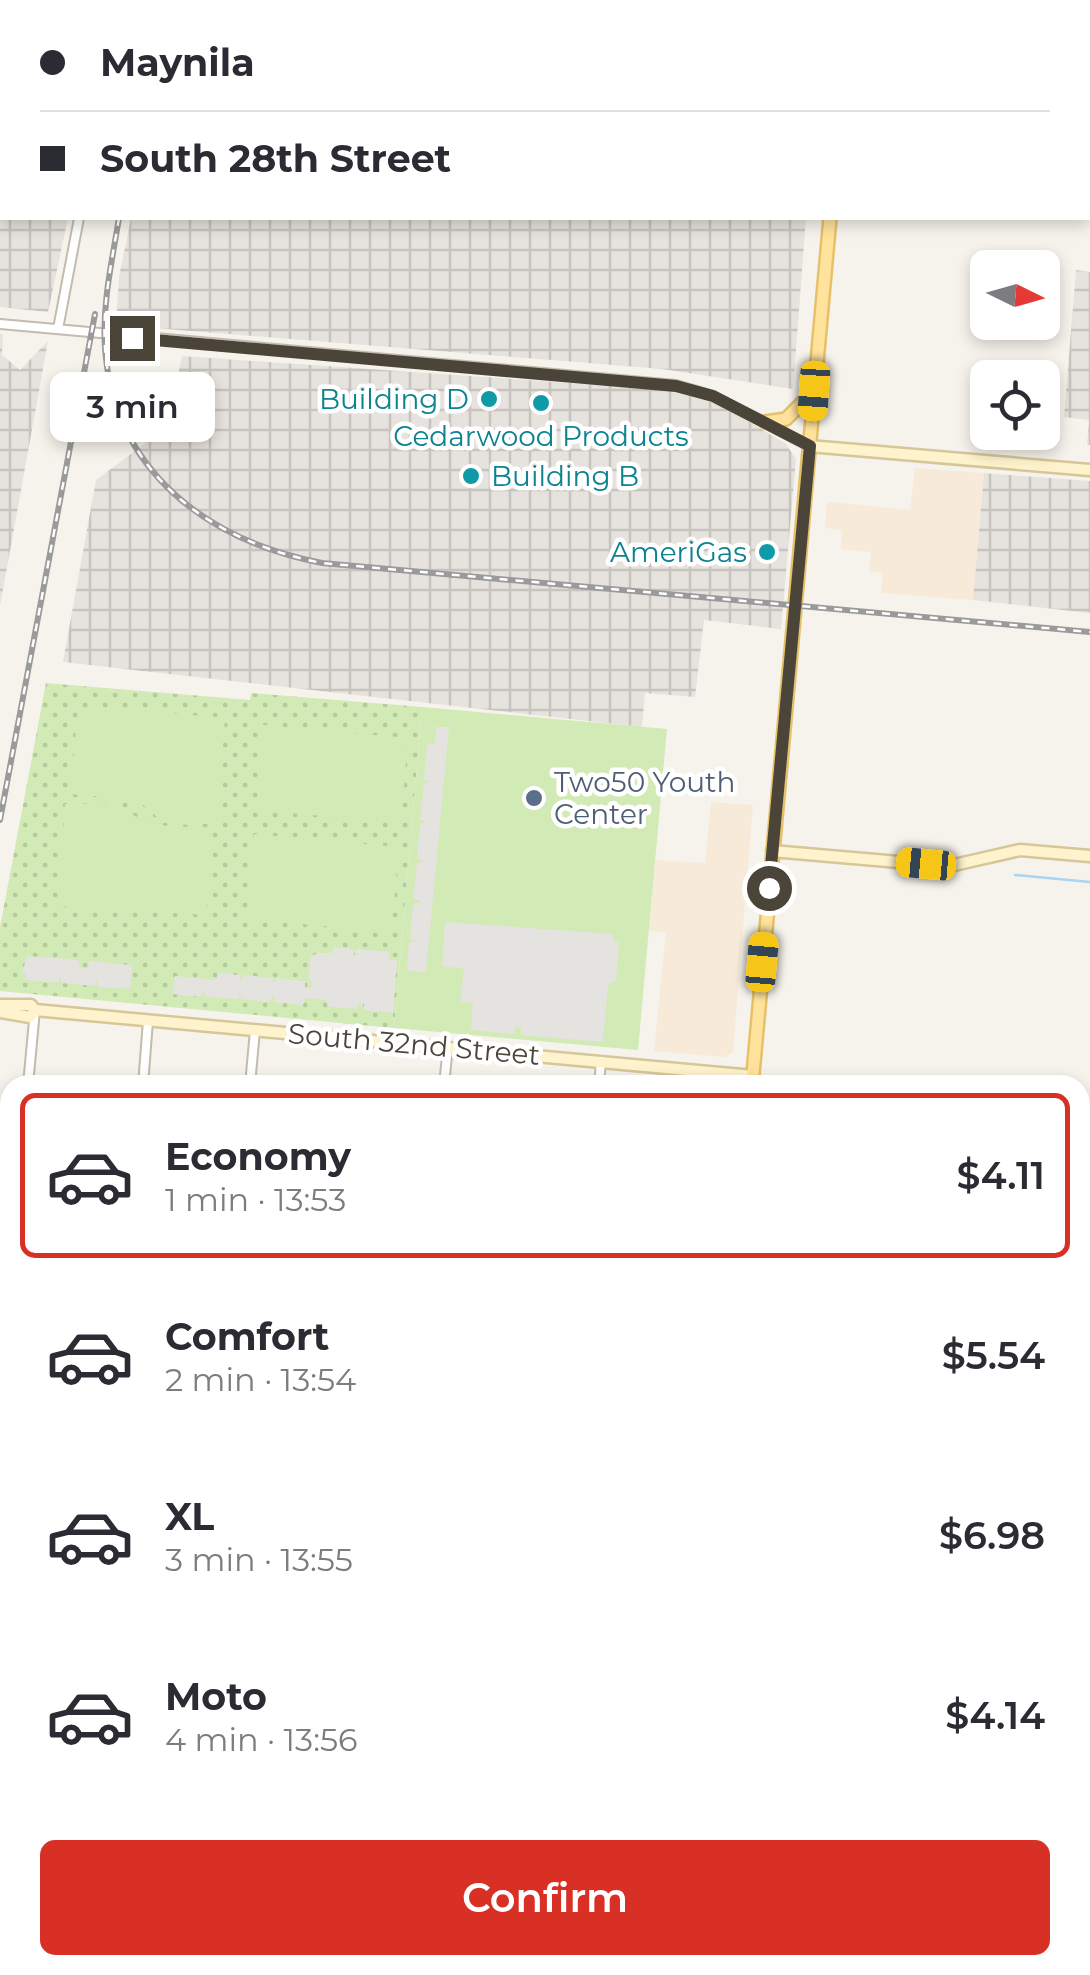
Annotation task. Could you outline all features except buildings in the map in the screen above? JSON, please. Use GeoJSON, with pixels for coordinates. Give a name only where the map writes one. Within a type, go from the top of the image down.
{"type":"FeatureCollection","features":[{"type":"Feature","properties":{"kind":"main road"},"geometry":{"type":"LineString","coordinates":[[752,1075],[830,220]]}},
{"type":"Feature","properties":{"kind":"main road"},"geometry":{"type":"LineString","coordinates":[[766,422],[786,419],[814,391]]}},
{"type":"Feature","properties":{"kind":"street"},"geometry":{"type":"LineString","coordinates":[[58,329],[79,220]]}},
{"type":"Feature","properties":{"kind":"street"},"geometry":{"type":"LineString","coordinates":[[0,324],[653,382],[713,396],[810,446],[1090,470]]}},
{"type":"Feature","properties":{"kind":"street"},"geometry":{"type":"LineString","coordinates":[[772,851],[933,865],[954,865],[1020,850],[1090,856]]}},
{"type":"Feature","properties":{"kind":"street","name":"South 32nd Street"},"geometry":{"type":"LineString","coordinates":[[0,1009],[31,1004],[36,1010],[448,1046],[713,1075]]}},
{"type":"Feature","properties":{"kind":"street"},"geometry":{"type":"LineString","coordinates":[[29,1075],[36,1010]]}},
{"type":"Feature","properties":{"kind":"street"},"geometry":{"type":"LineString","coordinates":[[144,1075],[148,1021]]}},
{"type":"Feature","properties":{"kind":"street","name":"South 32nd Street"},"geometry":{"type":"LineString","coordinates":[[251,1075],[255,1030]]}},
{"type":"Feature","properties":{"kind":"street"},"geometry":{"type":"LineString","coordinates":[[445,1075],[448,1046]]}},
{"type":"Feature","properties":{"kind":"street"},"geometry":{"type":"LineString","coordinates":[[600,1075],[602,1061]]}},
{"type":"Feature","properties":{"kind":"shaded area"},"geometry":{"type":"Polygon","coordinates":[[[0,220],[68,220],[48,312],[0,307],[0,220]]]}},
{"type":"Feature","properties":{"kind":"shaded area"},"geometry":{"type":"Polygon","coordinates":[[[131,220],[806,220],[793,389],[662,369],[116,325],[119,277],[131,220]]]}},
{"type":"Feature","properties":{"kind":"shaded area"},"geometry":{"type":"Polygon","coordinates":[[[1076,270],[1090,272],[1090,445],[1089,420],[1064,417],[1076,270]]]}},
{"type":"Feature","properties":{"kind":"shaded area"},"geometry":{"type":"Polygon","coordinates":[[[0,334],[2,355],[20,370],[48,341],[0,606],[0,334]]]}},
{"type":"Feature","properties":{"kind":"shaded area"},"geometry":{"type":"Polygon","coordinates":[[[182,356],[642,388],[684,392],[723,407],[785,443],[796,459],[781,629],[704,620],[695,697],[645,693],[642,727],[63,662],[96,480],[167,427],[182,356]]]}},
{"type":"Feature","properties":{"kind":"shaded area"},"geometry":{"type":"Polygon","coordinates":[[[915,468],[984,473],[973,600],[881,593],[883,573],[869,572],[871,552],[841,549],[842,530],[825,528],[827,504],[831,502],[910,510],[915,468]]]}},
{"type":"Feature","properties":{"kind":"shaded area"},"geometry":{"type":"Polygon","coordinates":[[[984,473],[1090,481],[1090,613],[973,600],[984,473]]]}},
{"type":"Feature","properties":{"kind":"shaded area"},"geometry":{"type":"Polygon","coordinates":[[[436,727],[449,727],[426,972],[407,971],[409,942],[417,941],[410,939],[413,903],[420,903],[413,899],[417,863],[424,862],[417,859],[420,823],[428,822],[420,819],[424,783],[431,782],[424,780],[427,744],[435,743],[436,727]]]}},
{"type":"Feature","properties":{"kind":"shaded area"},"geometry":{"type":"Polygon","coordinates":[[[711,802],[753,805],[733,1052],[725,1057],[654,1051],[666,932],[649,931],[655,860],[705,863],[711,802]]]}},
{"type":"Feature","properties":{"kind":"shaded area"},"geometry":{"type":"Polygon","coordinates":[[[445,922],[614,934],[613,941],[619,942],[616,982],[608,984],[603,1042],[521,1035],[521,1027],[515,1027],[514,1034],[471,1030],[473,1004],[460,1001],[464,969],[442,966],[445,922]]]}},
{"type":"Feature","properties":{"kind":"shaded area"},"geometry":{"type":"Polygon","coordinates":[[[334,947],[353,949],[354,956],[357,949],[389,952],[389,959],[397,960],[393,1013],[364,1010],[364,1004],[359,1003],[357,1009],[328,1007],[326,1000],[305,998],[303,1005],[274,1002],[273,995],[270,1002],[241,999],[240,992],[238,999],[205,997],[204,989],[201,997],[173,994],[175,976],[216,980],[218,973],[240,975],[241,982],[243,975],[273,978],[274,985],[276,978],[305,981],[305,988],[311,988],[311,957],[332,953],[334,947]]]}},
{"type":"Feature","properties":{"kind":"shaded area"},"geometry":{"type":"Polygon","coordinates":[[[27,956],[78,960],[80,968],[88,968],[89,961],[132,965],[130,989],[98,987],[97,979],[94,986],[61,983],[61,976],[58,983],[25,980],[26,973],[22,973],[27,956]]]}},
{"type":"Feature","properties":{"kind":"green space"},"geometry":{"type":"Polygon","coordinates":[[[46,683],[250,700],[251,693],[422,707],[394,1028],[0,991],[0,927],[46,683]]]}},
{"type":"Feature","properties":{"kind":"green space"},"geometry":{"type":"Polygon","coordinates":[[[422,707],[667,729],[638,1050],[394,1028],[422,707]]]}},
{"type":"Feature","properties":{"kind":"green space"},"geometry":{"type":"Polygon","coordinates":[[[78,709],[225,718],[218,819],[207,824],[177,825],[157,817],[138,800],[70,794],[78,709]]]}},
{"type":"Feature","properties":{"kind":"green space"},"geometry":{"type":"Polygon","coordinates":[[[263,725],[408,738],[401,823],[256,810],[263,725]]]}},
{"type":"Feature","properties":{"kind":"green space"},"geometry":{"type":"Polygon","coordinates":[[[113,803],[148,824],[213,830],[206,915],[58,906],[65,804],[113,803]]]}},
{"type":"Feature","properties":{"kind":"green space"},"geometry":{"type":"Polygon","coordinates":[[[254,834],[399,847],[391,932],[246,919],[254,834]]]}},
{"type":"Feature","properties":{"kind":"waterway"},"geometry":{"type":"LineString","coordinates":[[1015,875],[1090,882]]}},
{"type":"Feature","properties":{"kind":"railway"},"geometry":{"type":"LineString","coordinates":[[119,220],[104,332],[112,392],[127,431],[148,465],[174,494],[241,538],[322,563],[1090,632]]}},
{"type":"Feature","properties":{"kind":"railway"},"geometry":{"type":"LineString","coordinates":[[0,820],[95,314]]}},
{"type":"Feature","properties":{"kind":"place","name":"Building D"},"geometry":{"type":"Point","coordinates":[489,399]}},
{"type":"Feature","properties":{"kind":"place","name":"Cedarwood Products"},"geometry":{"type":"Point","coordinates":[541,403]}},
{"type":"Feature","properties":{"kind":"place","name":"Building B"},"geometry":{"type":"Point","coordinates":[471,476]}},
{"type":"Feature","properties":{"kind":"place","name":"AmeriGas"},"geometry":{"type":"Point","coordinates":[767,552]}},
{"type":"Feature","properties":{"kind":"place","name":"Two50 Youth Center"},"geometry":{"type":"Point","coordinates":[534,798]}},
{"type":"Feature","properties":{"kind":"route"},"geometry":{"type":"LineString","coordinates":[[132,338],[653,382],[713,396],[810,446],[769,888]]}}]}
